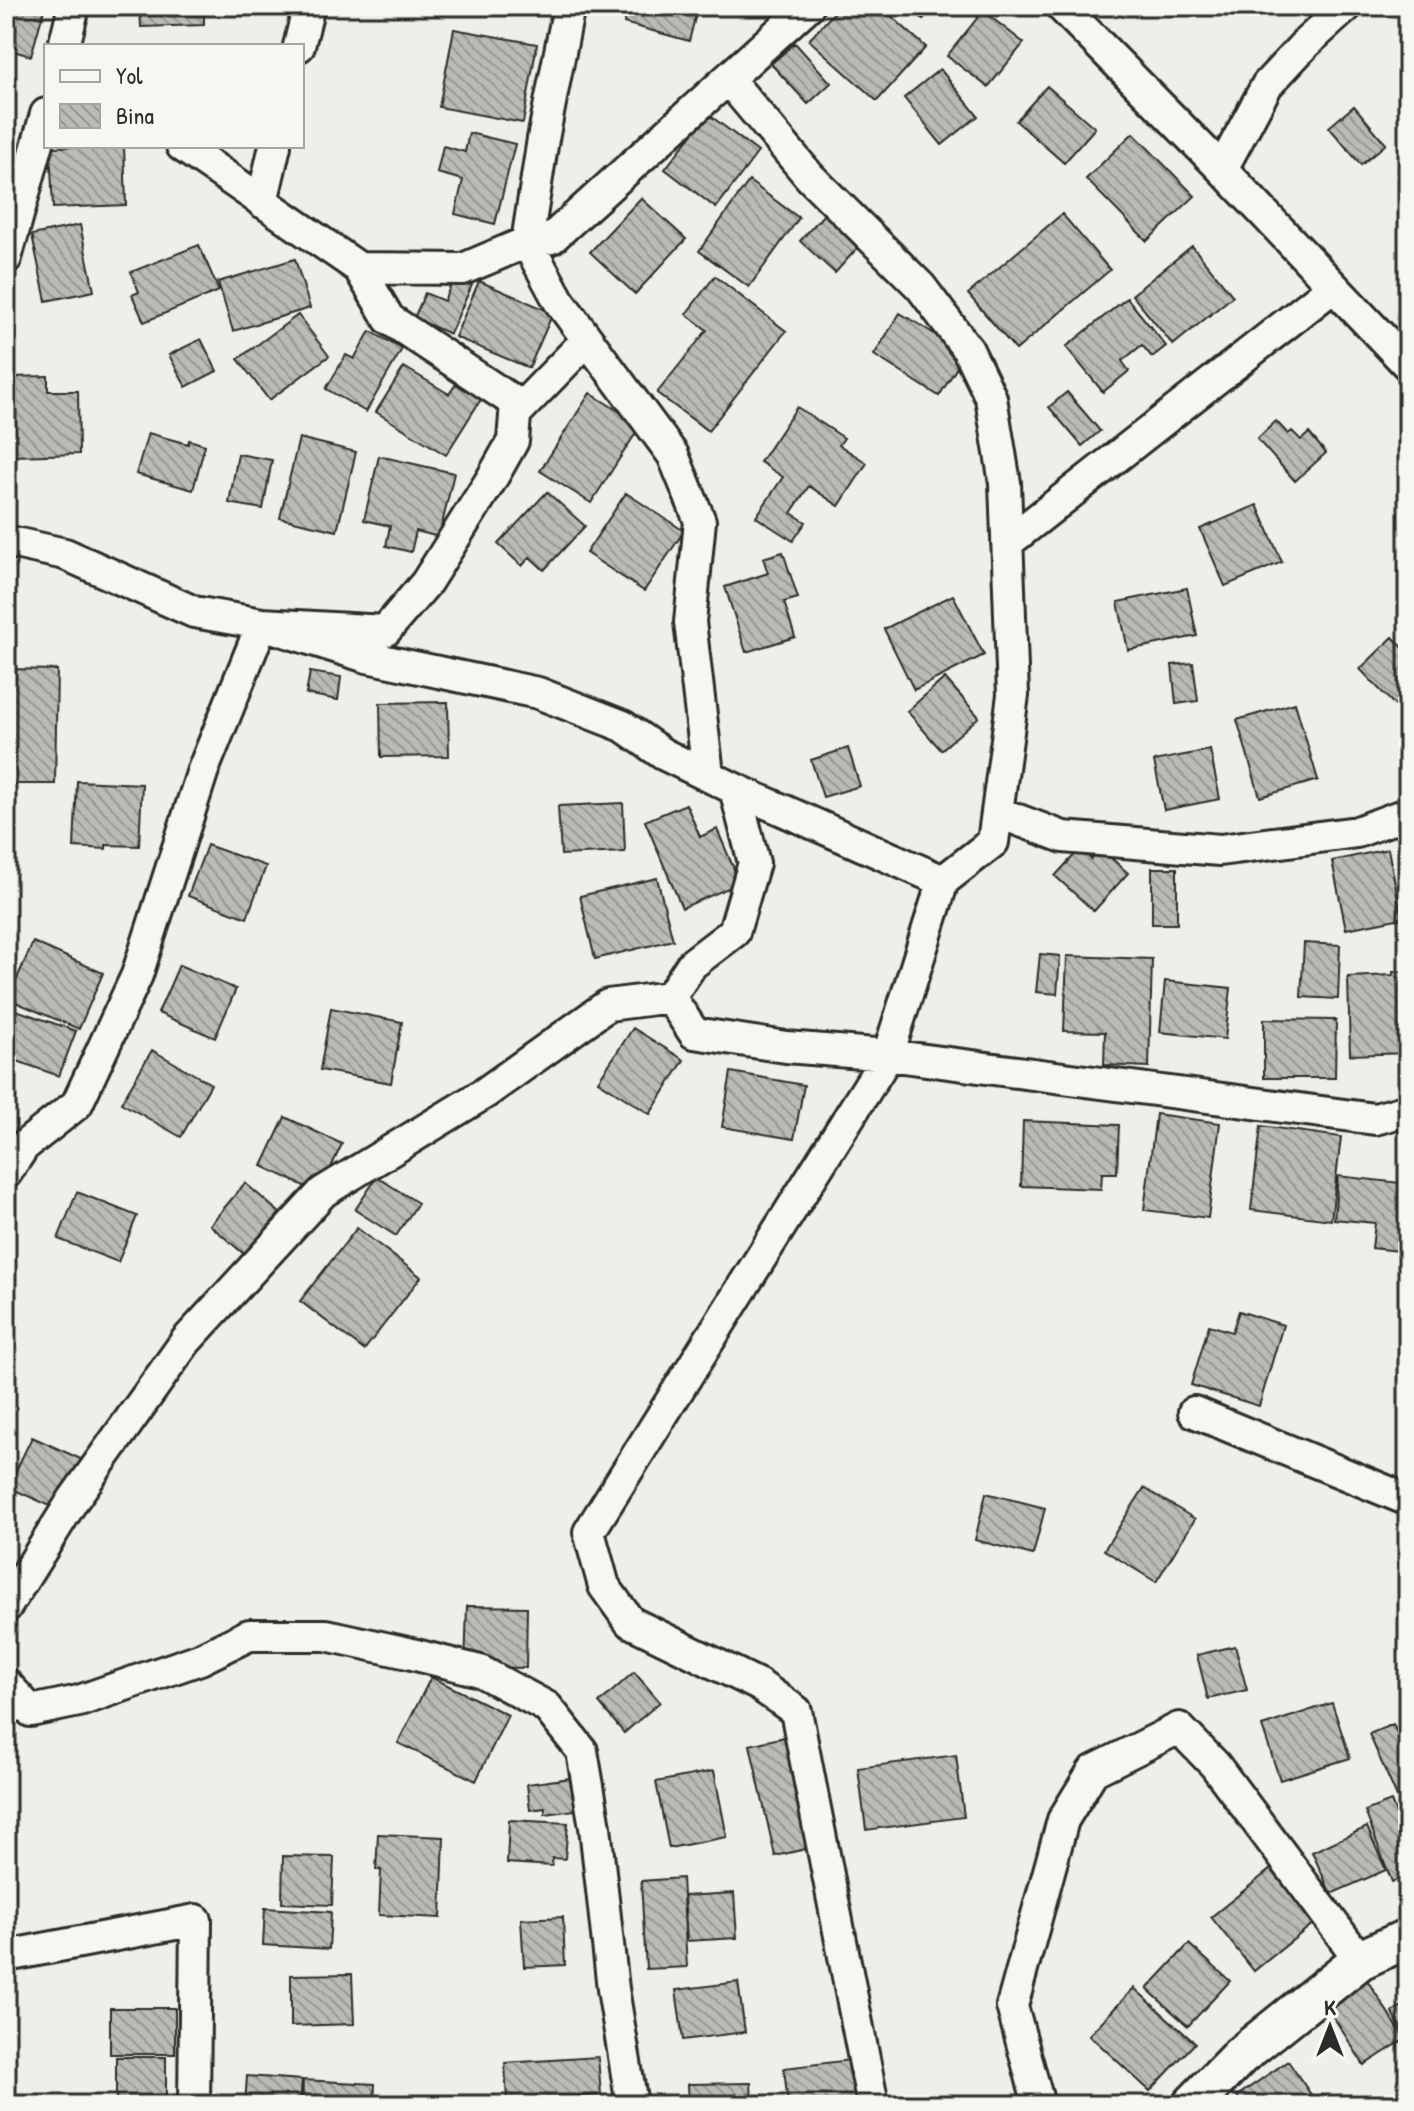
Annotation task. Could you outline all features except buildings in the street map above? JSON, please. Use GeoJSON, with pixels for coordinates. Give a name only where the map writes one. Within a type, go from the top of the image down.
{"type":"FeatureCollection","features":[{"type":"Feature","properties":{"kind":"street"},"geometry":{"type":"LineString","coordinates":[[64,44],[74,6]]}},
{"type":"Feature","properties":{"kind":"street"},"geometry":{"type":"LineString","coordinates":[[300,44],[309,6]]}},
{"type":"Feature","properties":{"kind":"street"},"geometry":{"type":"LineString","coordinates":[[569,6],[527,242],[553,291],[673,455],[700,521],[690,622],[708,774]]}},
{"type":"Feature","properties":{"kind":"street"},"geometry":{"type":"LineString","coordinates":[[359,268],[463,269],[527,242],[552,238],[808,6]]}},
{"type":"Feature","properties":{"kind":"street"},"geometry":{"type":"LineString","coordinates":[[1061,6],[1222,169],[1408,365]]}},
{"type":"Feature","properties":{"kind":"street"},"geometry":{"type":"LineString","coordinates":[[1222,169],[1267,85],[1306,43],[1347,6]]}},
{"type":"Feature","properties":{"kind":"street"},"geometry":{"type":"LineString","coordinates":[[728,79],[810,177],[921,287],[968,350],[991,398],[1005,483],[1013,695],[993,842],[943,881],[888,1055],[589,1532],[604,1586],[630,1622],[759,1685],[796,1711],[873,2105]]}},
{"type":"Feature","properties":{"kind":"street"},"geometry":{"type":"LineString","coordinates":[[6,258],[44,121]]}},
{"type":"Feature","properties":{"kind":"street"},"geometry":{"type":"LineString","coordinates":[[6,541],[65,554],[194,612],[262,624],[385,631],[426,583],[513,441],[516,403],[389,319],[359,268],[185,148]]}},
{"type":"Feature","properties":{"kind":"street"},"geometry":{"type":"LineString","coordinates":[[262,202],[275,148]]}},
{"type":"Feature","properties":{"kind":"street"},"geometry":{"type":"LineString","coordinates":[[1007,543],[1333,287]]}},
{"type":"Feature","properties":{"kind":"street"},"geometry":{"type":"LineString","coordinates":[[516,413],[587,340]]}},
{"type":"Feature","properties":{"kind":"street"},"geometry":{"type":"LineString","coordinates":[[262,624],[367,657],[538,693],[623,726],[663,754],[735,789],[943,881]]}},
{"type":"Feature","properties":{"kind":"street"},"geometry":{"type":"LineString","coordinates":[[6,1173],[24,1146],[77,1104],[137,975],[203,770],[262,624]]}},
{"type":"Feature","properties":{"kind":"street"},"geometry":{"type":"LineString","coordinates":[[6,1607],[73,1500],[186,1341],[323,1192],[485,1093],[608,1005],[670,997],[692,964],[734,932],[754,863],[735,789]]}},
{"type":"Feature","properties":{"kind":"street"},"geometry":{"type":"LineString","coordinates":[[997,812],[1063,837],[1220,850],[1357,832],[1408,813]]}},
{"type":"Feature","properties":{"kind":"street"},"geometry":{"type":"LineString","coordinates":[[670,997],[694,1033],[786,1047],[888,1055],[1375,1119],[1408,1110]]}},
{"type":"Feature","properties":{"kind":"street"},"geometry":{"type":"LineString","coordinates":[[1194,1412],[1408,1500]]}},
{"type":"Feature","properties":{"kind":"street"},"geometry":{"type":"LineString","coordinates":[[6,1684],[31,1711],[79,1701],[200,1659],[249,1635],[326,1635],[480,1671],[547,1707],[582,1751],[595,1827],[613,1989],[632,2105]]}},
{"type":"Feature","properties":{"kind":"street"},"geometry":{"type":"LineString","coordinates":[[1039,2105],[1012,2006],[1063,1820],[1093,1771],[1179,1728],[1215,1765],[1360,1960]]}},
{"type":"Feature","properties":{"kind":"street"},"geometry":{"type":"LineString","coordinates":[[6,1956],[196,1920],[194,2105]]}},
{"type":"Feature","properties":{"kind":"street"},"geometry":{"type":"LineString","coordinates":[[1192,2105],[1240,2056],[1360,1960],[1408,1938]]}}]}
